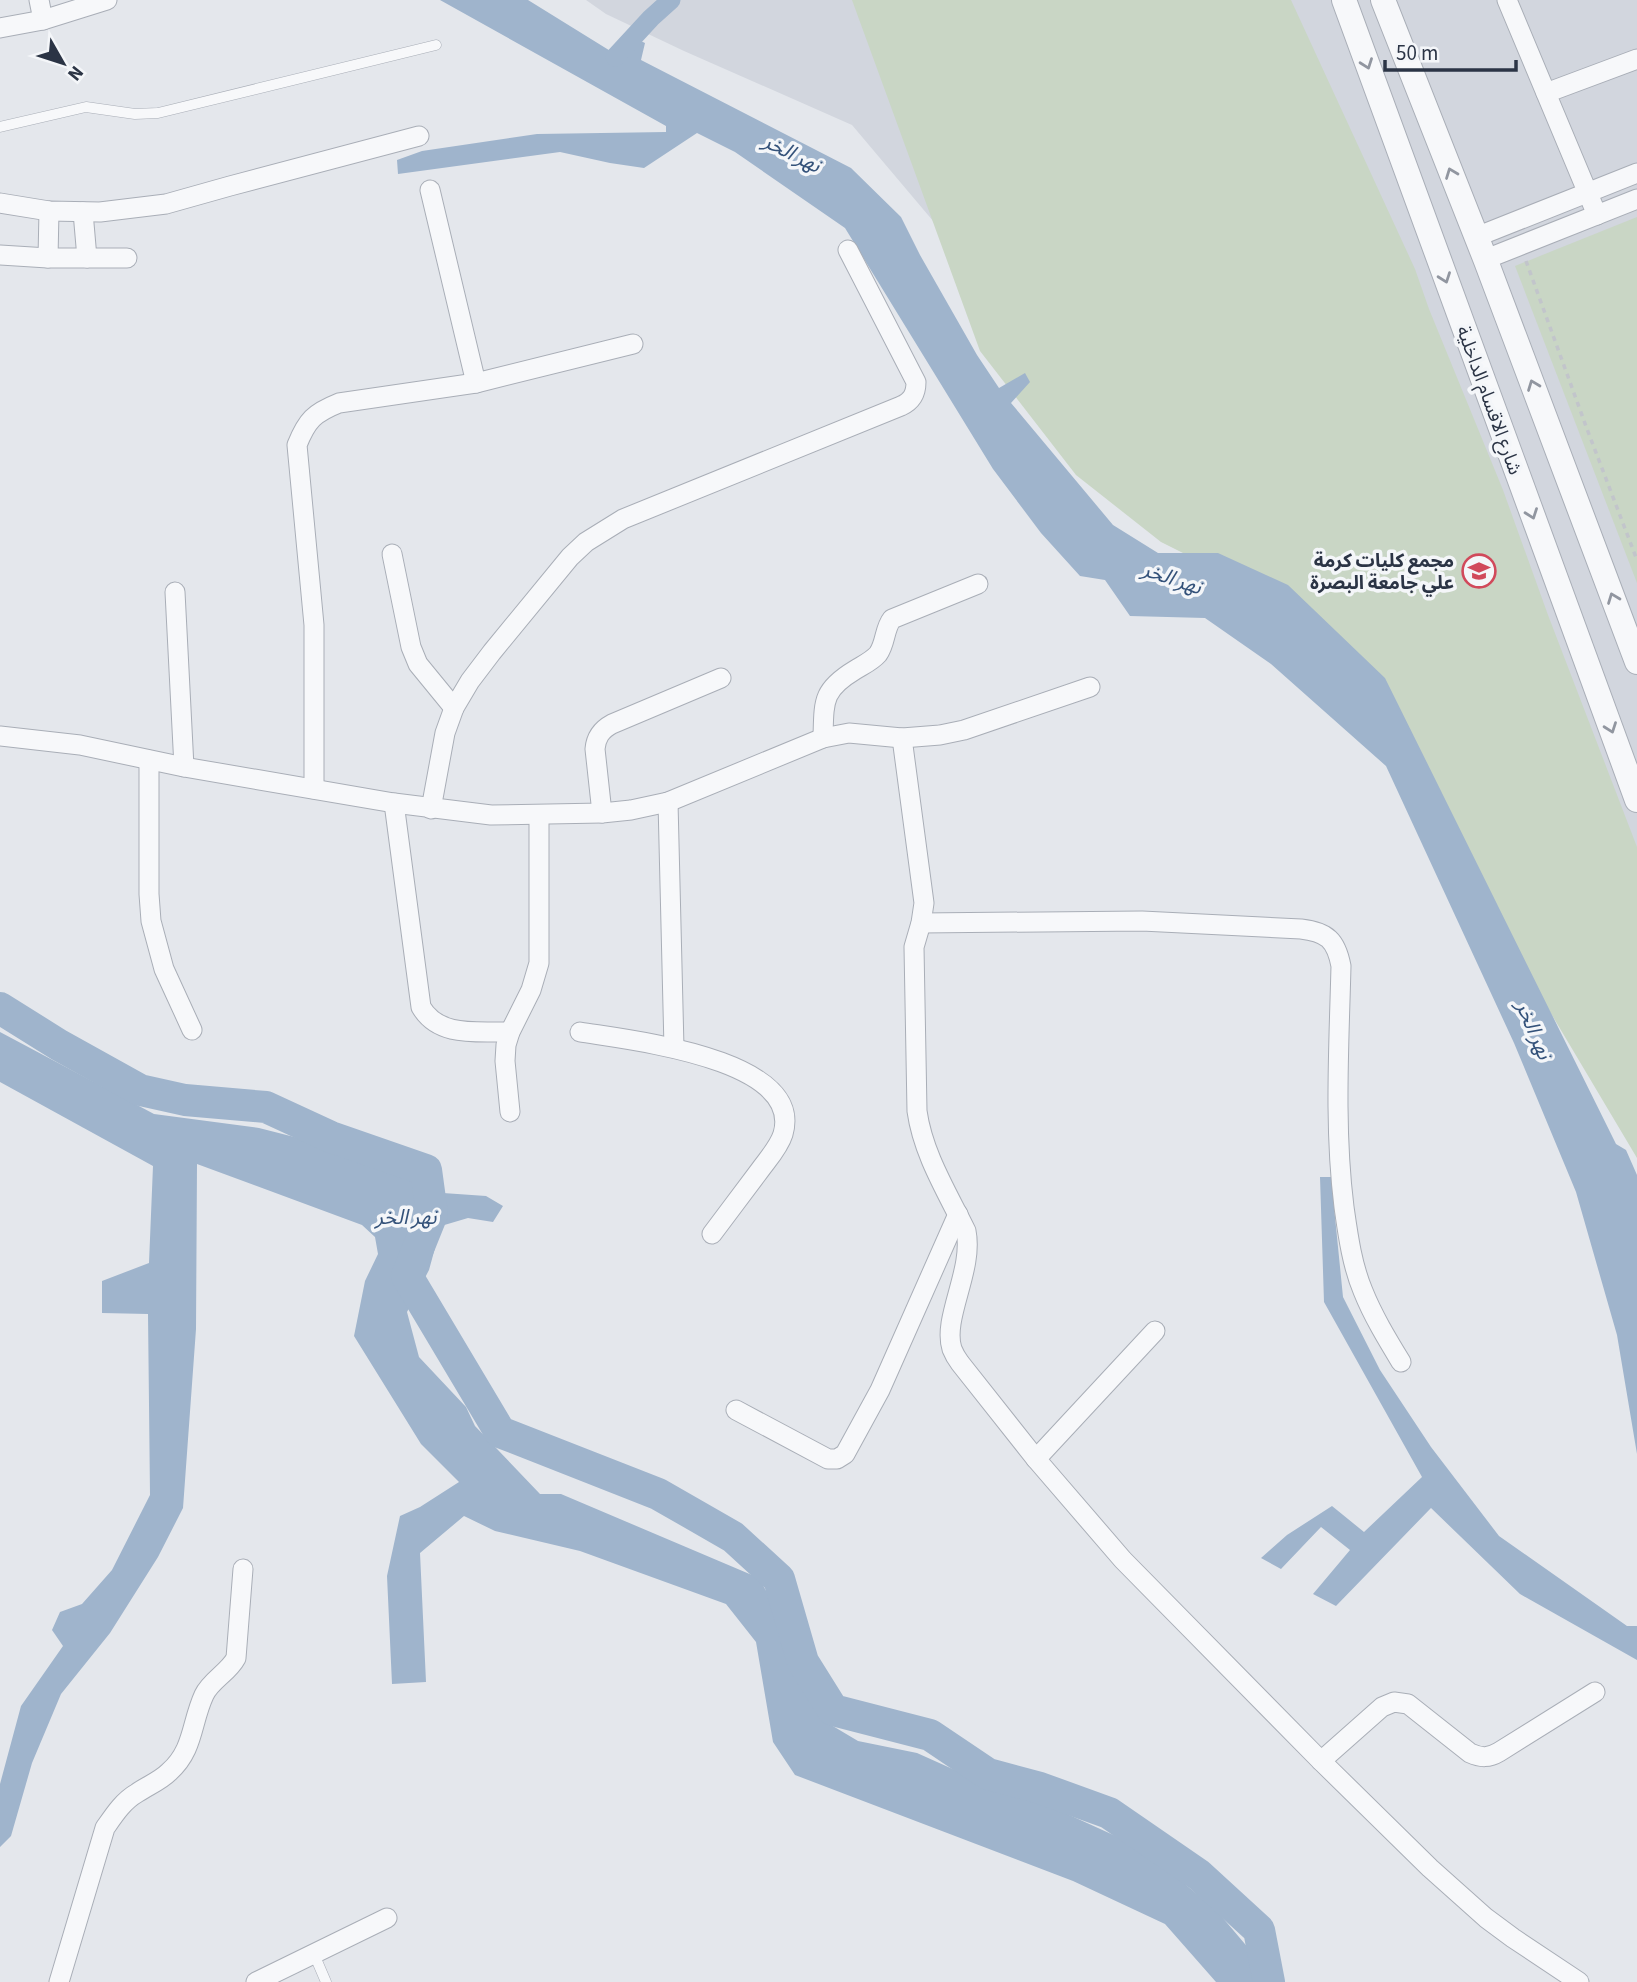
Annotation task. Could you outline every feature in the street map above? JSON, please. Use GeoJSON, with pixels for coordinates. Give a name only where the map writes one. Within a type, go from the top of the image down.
{"type":"FeatureCollection","features":[{"type":"Feature","properties":{"kind":"street"},"geometry":{"type":"LineString","coordinates":[[39,0],[43,20]]}},
{"type":"Feature","properties":{"kind":"street"},"geometry":{"type":"LineString","coordinates":[[0,28],[43,20],[107,0]]}},
{"type":"Feature","properties":{"kind":"street","name":"شارع الاقسام الداخلية"},"geometry":{"type":"LineString","coordinates":[[1344,0],[1637,800]]}},
{"type":"Feature","properties":{"kind":"street"},"geometry":{"type":"LineString","coordinates":[[1383,0],[1481,248],[1637,662]]}},
{"type":"Feature","properties":{"kind":"street"},"geometry":{"type":"LineString","coordinates":[[1507,0],[1597,215]]}},
{"type":"Feature","properties":{"kind":"street"},"geometry":{"type":"LineString","coordinates":[[1546,93],[1637,59]]}},
{"type":"Feature","properties":{"kind":"street"},"geometry":{"type":"LineString","coordinates":[[0,203],[49,211],[83,212],[166,204],[419,136]]}},
{"type":"Feature","properties":{"kind":"street"},"geometry":{"type":"LineString","coordinates":[[1481,248],[1588,193],[1637,173]]}},
{"type":"Feature","properties":{"kind":"street"},"geometry":{"type":"LineString","coordinates":[[430,190],[476,383]]}},
{"type":"Feature","properties":{"kind":"street"},"geometry":{"type":"LineString","coordinates":[[1481,248],[1521,245],[1637,199]]}},
{"type":"Feature","properties":{"kind":"street"},"geometry":{"type":"LineString","coordinates":[[48,258],[49,211]]}},
{"type":"Feature","properties":{"kind":"street"},"geometry":{"type":"LineString","coordinates":[[83,212],[87,258]]}},
{"type":"Feature","properties":{"kind":"street"},"geometry":{"type":"LineString","coordinates":[[431,809],[445,733],[454,709],[470,681],[570,557],[586,542],[622,519],[908,403],[916,390],[916,382],[848,250]]}},
{"type":"Feature","properties":{"kind":"street"},"geometry":{"type":"LineString","coordinates":[[0,255],[127,258]]}},
{"type":"Feature","properties":{"kind":"street"},"geometry":{"type":"LineString","coordinates":[[314,789],[314,625],[297,445],[305,425],[320,411],[339,403],[476,383],[633,344]]}},
{"type":"Feature","properties":{"kind":"street"},"geometry":{"type":"LineString","coordinates":[[392,554],[411,647],[418,664],[454,709]]}},
{"type":"Feature","properties":{"kind":"street"},"geometry":{"type":"LineString","coordinates":[[823,738],[828,693],[841,678],[875,657],[884,643],[892,619],[978,584]]}},
{"type":"Feature","properties":{"kind":"street"},"geometry":{"type":"LineString","coordinates":[[175,592],[184,767]]}},
{"type":"Feature","properties":{"kind":"street"},"geometry":{"type":"LineString","coordinates":[[602,813],[595,750],[601,732],[612,724],[721,678]]}},
{"type":"Feature","properties":{"kind":"street"},"geometry":{"type":"LineString","coordinates":[[0,736],[80,745],[184,767],[431,809],[491,815],[602,813],[668,802],[823,738],[849,733],[902,738],[940,735],[964,730],[1090,687]]}},
{"type":"Feature","properties":{"kind":"street"},"geometry":{"type":"LineString","coordinates":[[902,738],[924,903],[914,947],[919,1129],[926,1151],[966,1231],[969,1243],[950,1332],[952,1347],[960,1363],[1036,1459],[1123,1560],[1321,1761],[1477,1910],[1513,1938],[1579,1982]]}},
{"type":"Feature","properties":{"kind":"street"},"geometry":{"type":"LineString","coordinates":[[149,760],[151,920],[164,968],[192,1030]]}},
{"type":"Feature","properties":{"kind":"street"},"geometry":{"type":"LineString","coordinates":[[668,802],[674,1048]]}},
{"type":"Feature","properties":{"kind":"street"},"geometry":{"type":"LineString","coordinates":[[394,803],[421,1007],[427,1018],[437,1026],[452,1030],[509,1032]]}},
{"type":"Feature","properties":{"kind":"street"},"geometry":{"type":"LineString","coordinates":[[510,1112],[505,1061],[509,1032],[531,990],[539,963],[538,815]]}},
{"type":"Feature","properties":{"kind":"street"},"geometry":{"type":"LineString","coordinates":[[921,923],[1142,921],[1316,931],[1329,938],[1338,951],[1341,966],[1337,1107],[1340,1178],[1349,1241],[1362,1290],[1401,1362]]}},
{"type":"Feature","properties":{"kind":"street"},"geometry":{"type":"LineString","coordinates":[[580,1032],[674,1048],[718,1061],[748,1074],[778,1100],[786,1117],[782,1136],[772,1154],[712,1234]]}},
{"type":"Feature","properties":{"kind":"street"},"geometry":{"type":"LineString","coordinates":[[736,1410],[828,1459],[837,1459],[845,1454],[880,1390],[958,1214]]}},
{"type":"Feature","properties":{"kind":"street"},"geometry":{"type":"LineString","coordinates":[[1036,1459],[1155,1331]]}},
{"type":"Feature","properties":{"kind":"street"},"geometry":{"type":"LineString","coordinates":[[59,1982],[105,1828],[117,1809],[134,1794],[168,1773],[181,1758],[191,1740],[204,1695],[236,1658],[243,1569]]}},
{"type":"Feature","properties":{"kind":"street"},"geometry":{"type":"LineString","coordinates":[[1321,1761],[1377,1711],[1394,1702],[1408,1704],[1470,1753],[1488,1757],[1595,1692]]}},
{"type":"Feature","properties":{"kind":"street"},"geometry":{"type":"LineString","coordinates":[[256,1982],[387,1918]]}},
{"type":"Feature","properties":{"kind":"lane"},"geometry":{"type":"LineString","coordinates":[[0,127],[86,107],[135,114],[158,113],[436,45]]}},
{"type":"Feature","properties":{"kind":"lane"},"geometry":{"type":"LineString","coordinates":[[314,1954],[326,1982]]}},
{"type":"Feature","properties":{"kind":"path"},"geometry":{"type":"LineString","coordinates":[[1521,245],[1637,560]]}},
{"type":"Feature","properties":{"kind":"shaded area","name":"مجمع كليات كرمة علي جامعة البصرة"},"geometry":{"type":"Polygon","coordinates":[[[586,0],[1637,0],[1637,1157],[1542,942],[852,125],[684,51],[606,14],[586,0]]]}},
{"type":"Feature","properties":{"kind":"green space","name":"مجمع كليات كرمة علي جامعة البصرة"},"geometry":{"type":"Polygon","coordinates":[[[852,0],[1291,0],[1415,269],[1503,490],[1637,847],[1637,1158],[1317,620],[1161,542],[1076,475],[980,351],[852,0]]]}},
{"type":"Feature","properties":{"kind":"green space"},"geometry":{"type":"Polygon","coordinates":[[[1637,217],[1637,583],[1515,266],[1637,217]]]}},
{"type":"Feature","properties":{"kind":"water","name":"نهر الخر"},"geometry":{"type":"Polygon","coordinates":[[[440,0],[528,0],[612,52],[626,34],[645,43],[641,60],[851,168],[901,217],[977,355],[999,388],[1025,373],[1030,382],[1011,403],[1113,525],[1158,553],[1218,553],[1288,585],[1385,678],[1616,1144],[1626,1150],[1637,1175],[1637,1454],[1617,1335],[1576,1192],[1514,1043],[1386,766],[1271,664],[1205,618],[1130,616],[1105,580],[1080,576],[1041,533],[993,469],[845,228],[735,152],[697,133],[644,168],[560,152],[398,174],[397,160],[422,151],[537,134],[666,132],[666,126],[440,0]]]}},
{"type":"Feature","properties":{"kind":"water","name":"نهر الخر"},"geometry":{"type":"Polygon","coordinates":[[[0,1032],[154,1114],[259,1128],[314,1142],[443,1193],[486,1196],[503,1206],[493,1222],[468,1218],[441,1226],[429,1270],[407,1312],[419,1357],[466,1407],[475,1426],[540,1494],[561,1494],[759,1578],[779,1614],[821,1719],[858,1741],[917,1753],[995,1788],[1065,1813],[1142,1848],[1217,1911],[1277,1982],[1216,1982],[1165,1924],[1073,1881],[795,1775],[773,1742],[756,1642],[726,1604],[580,1551],[495,1531],[464,1516],[420,1553],[426,1682],[392,1684],[387,1576],[400,1516],[420,1507],[459,1482],[421,1444],[354,1336],[365,1281],[378,1254],[375,1237],[362,1225],[197,1164],[196,1329],[183,1508],[158,1557],[110,1633],[61,1694],[32,1763],[11,1836],[0,1847],[0,1784],[21,1706],[63,1646],[52,1630],[60,1612],[82,1604],[112,1570],[150,1495],[148,1314],[102,1313],[102,1281],[149,1263],[153,1166],[0,1082],[0,1032]]]}},
{"type":"Feature","properties":{"kind":"water"},"geometry":{"type":"Polygon","coordinates":[[[1320,1177],[1331,1177],[1343,1297],[1380,1370],[1431,1447],[1499,1536],[1627,1626],[1637,1626],[1637,1660],[1520,1594],[1431,1508],[1336,1606],[1313,1594],[1350,1550],[1321,1527],[1281,1569],[1261,1558],[1287,1535],[1332,1506],[1364,1532],[1422,1477],[1324,1302],[1320,1177]]]}},
{"type":"Feature","properties":{"kind":"waterway"},"geometry":{"type":"LineString","coordinates":[[615,57],[671,0]]}},
{"type":"Feature","properties":{"kind":"waterway"},"geometry":{"type":"LineString","coordinates":[[0,1008],[59,1045],[140,1090],[185,1100],[266,1107],[331,1137],[426,1170],[432,1214],[407,1276],[500,1432],[658,1494],[733,1537],[779,1579],[803,1662],[833,1710],[930,1735],[988,1774],[1040,1788],[1109,1813],[1199,1875],[1259,1930],[1269,1982]]}},
{"type":"Feature","properties":{"kind":"place","name":"مجمع كليات كرمة علي جامعة البصرة"},"geometry":{"type":"Point","coordinates":[1479,571]}}]}
